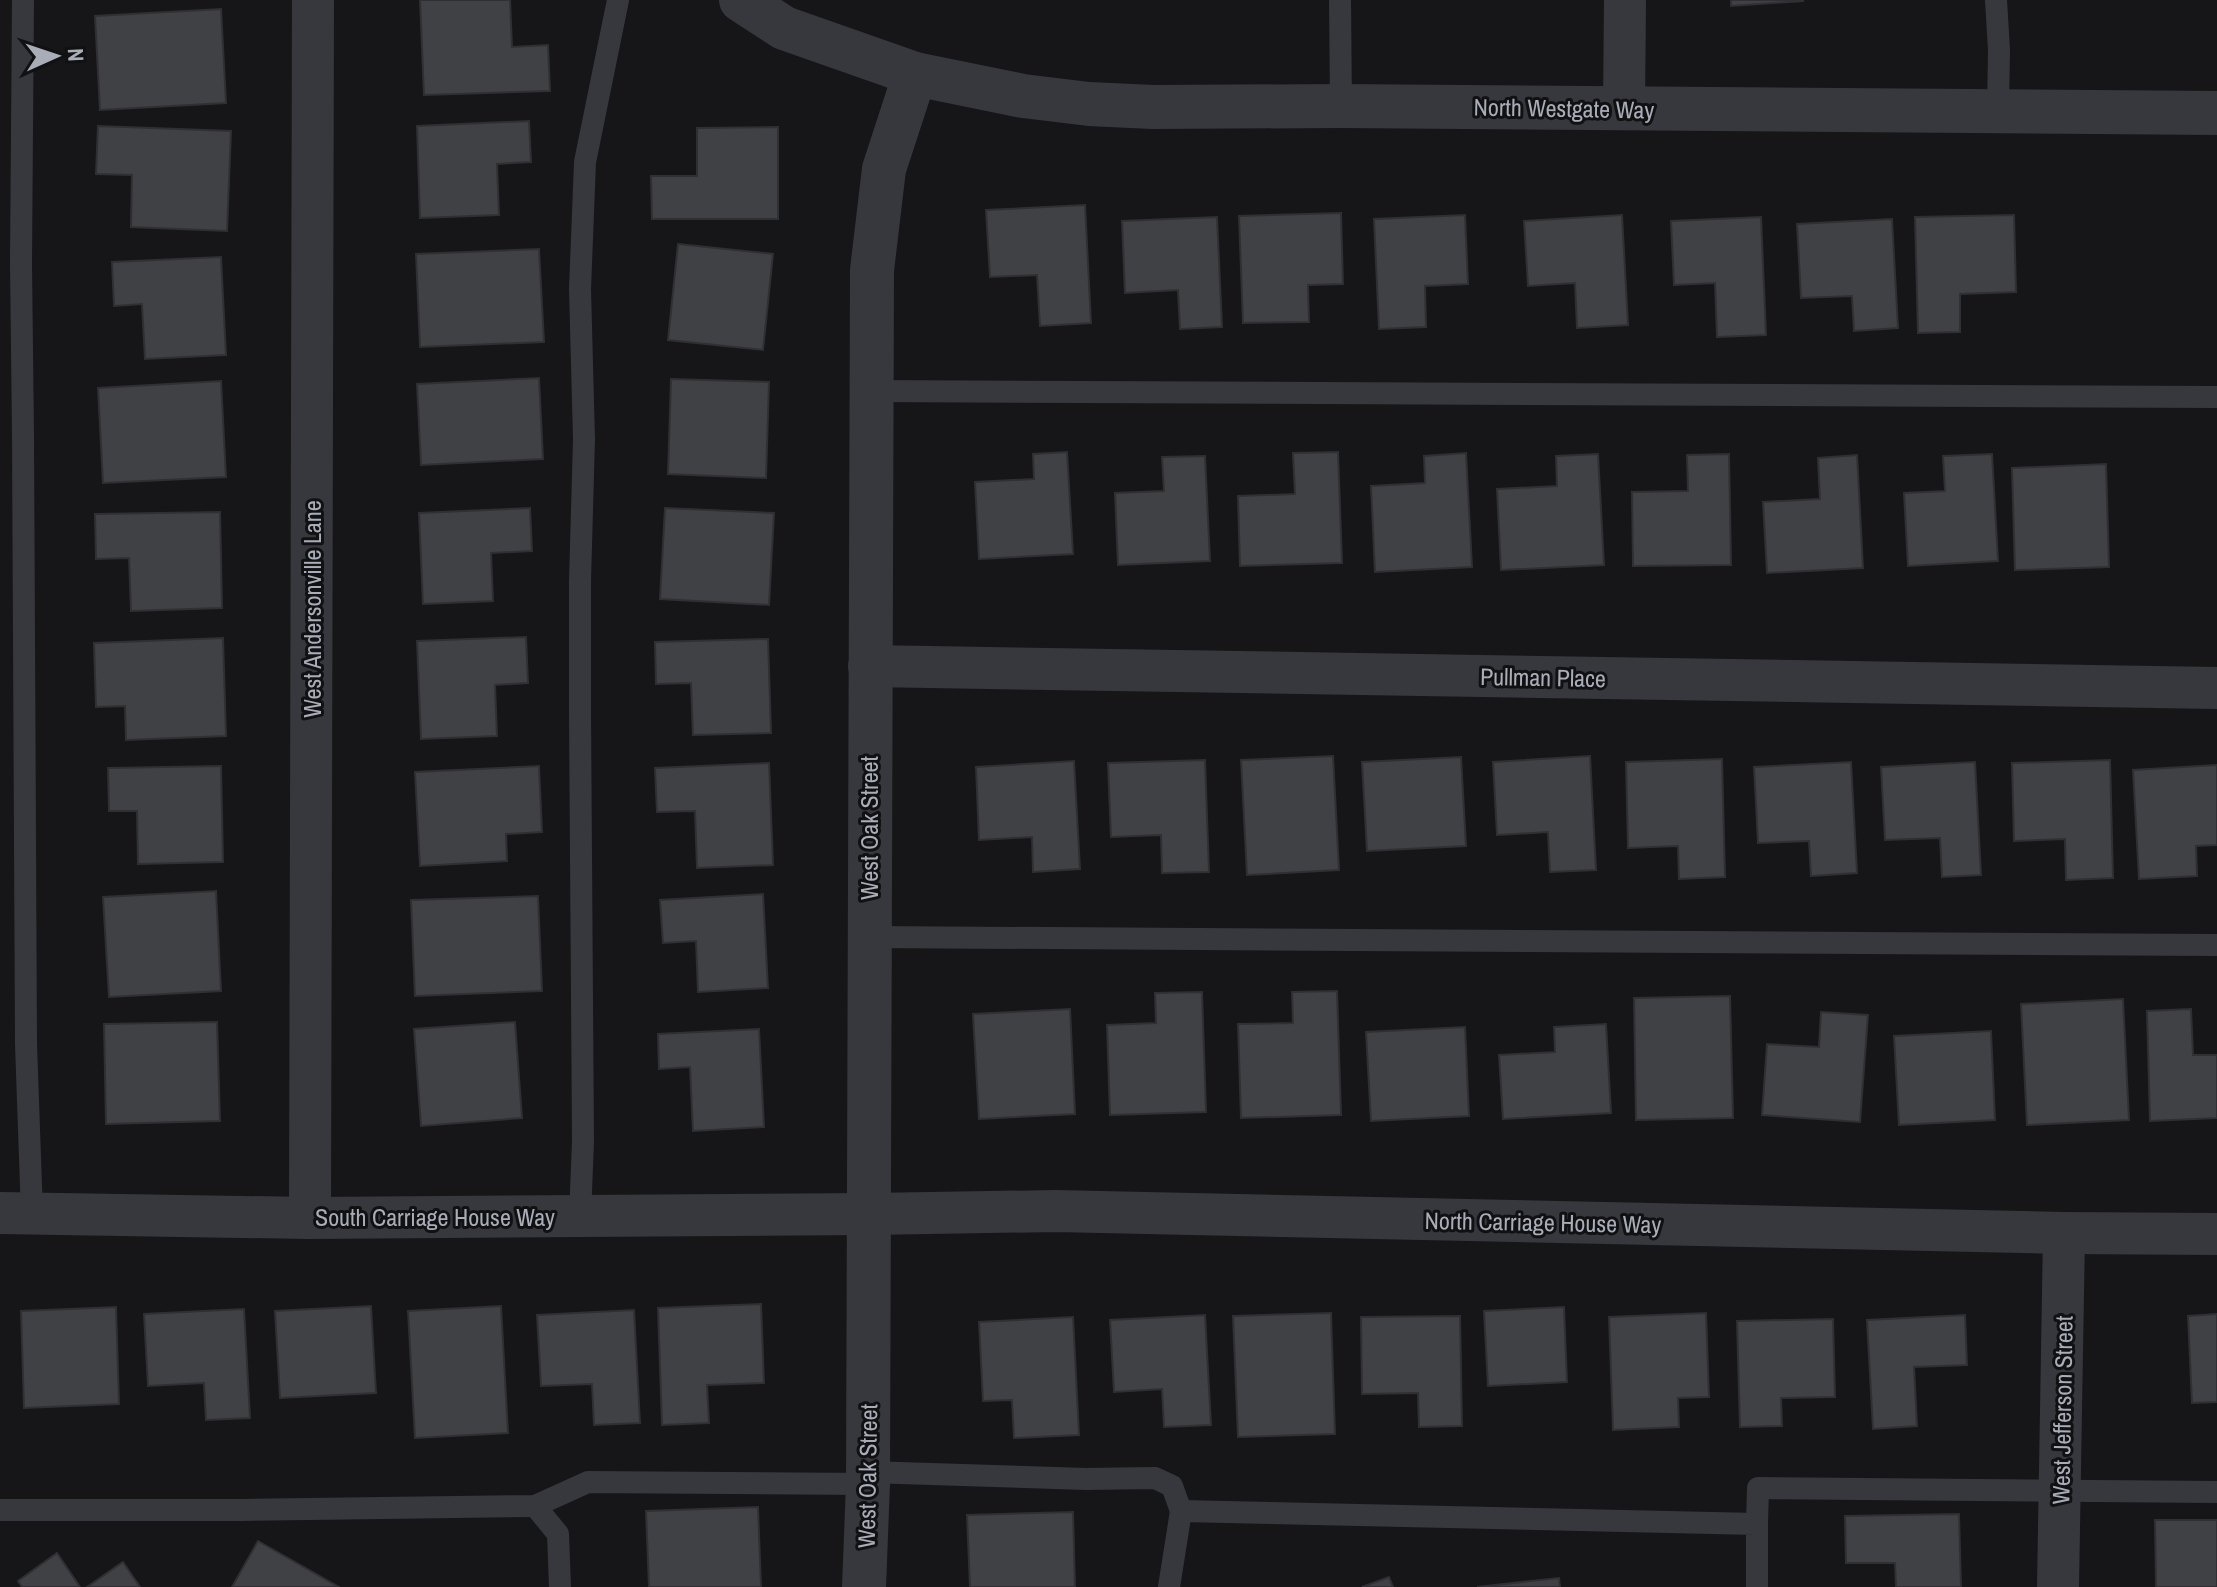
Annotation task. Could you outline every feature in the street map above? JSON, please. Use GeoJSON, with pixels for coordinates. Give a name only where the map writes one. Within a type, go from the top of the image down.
{"type":"FeatureCollection","features":[{"type":"Feature","properties":{"kind":"street","name":"West Andersonville Lane"},"geometry":{"type":"LineString","coordinates":[[310,1218],[313,0]]}},
{"type":"Feature","properties":{"kind":"street","name":"North Westgate Way"},"geometry":{"type":"LineString","coordinates":[[741,0],[784,28],[915,74],[1023,96],[1089,104],[1153,107],[2217,113]]}},
{"type":"Feature","properties":{"kind":"street"},"geometry":{"type":"LineString","coordinates":[[1624,109],[1625,0]]}},
{"type":"Feature","properties":{"kind":"street","name":"West Oak Street"},"geometry":{"type":"LineString","coordinates":[[864,1587],[868,1478],[872,270],[884,169],[915,74]]}},
{"type":"Feature","properties":{"kind":"street","name":"Pullman Place"},"geometry":{"type":"LineString","coordinates":[[869,666],[2217,688]]}},
{"type":"Feature","properties":{"kind":"street","name":"North Carriage House Way"},"geometry":{"type":"LineString","coordinates":[[869,1214],[1055,1211],[2217,1234]]}},
{"type":"Feature","properties":{"kind":"street","name":"South Carriage House Way"},"geometry":{"type":"LineString","coordinates":[[16,1213],[310,1218],[869,1214]]}},
{"type":"Feature","properties":{"kind":"street","name":"West Jefferson Street"},"geometry":{"type":"LineString","coordinates":[[2058,1587],[2064,1233]]}},
{"type":"Feature","properties":{"kind":"lane"},"geometry":{"type":"LineString","coordinates":[[16,1213],[26,1044],[21,263],[23,0]]}},
{"type":"Feature","properties":{"kind":"lane"},"geometry":{"type":"LineString","coordinates":[[580,1217],[583,1126],[580,581],[584,439],[580,289],[585,162],[618,0]]}},
{"type":"Feature","properties":{"kind":"lane"},"geometry":{"type":"LineString","coordinates":[[1340,0],[1341,106]]}},
{"type":"Feature","properties":{"kind":"lane"},"geometry":{"type":"LineString","coordinates":[[1996,0],[1998,111]]}},
{"type":"Feature","properties":{"kind":"lane"},"geometry":{"type":"LineString","coordinates":[[870,391],[2217,397]]}},
{"type":"Feature","properties":{"kind":"lane"},"geometry":{"type":"LineString","coordinates":[[869,937],[2217,945]]}},
{"type":"Feature","properties":{"kind":"lane"},"geometry":{"type":"LineString","coordinates":[[0,1510],[535,1506],[588,1482],[1155,1478],[1172,1486],[1181,1511],[1169,1587]]}},
{"type":"Feature","properties":{"kind":"lane"},"geometry":{"type":"LineString","coordinates":[[1757,1587],[1758,1488],[2217,1492]]}},
{"type":"Feature","properties":{"kind":"lane"},"geometry":{"type":"LineString","coordinates":[[535,1506],[558,1534],[560,1587]]}},
{"type":"Feature","properties":{"kind":"lane"},"geometry":{"type":"LineString","coordinates":[[1181,1511],[1757,1524]]}},
{"type":"Feature","properties":{"kind":"building"},"geometry":{"type":"Polygon","coordinates":[[[420,0],[510,0],[512,47],[548,45],[550,91],[424,95],[420,0]]]}},
{"type":"Feature","properties":{"kind":"building"},"geometry":{"type":"Polygon","coordinates":[[[1731,0],[1803,0],[1803,1],[1731,6],[1731,0]]]}},
{"type":"Feature","properties":{"kind":"building"},"geometry":{"type":"Polygon","coordinates":[[[221,9],[226,103],[100,110],[95,16],[221,9]]]}},
{"type":"Feature","properties":{"kind":"building"},"geometry":{"type":"Polygon","coordinates":[[[529,121],[531,162],[497,164],[499,215],[420,218],[417,126],[529,121]]]}},
{"type":"Feature","properties":{"kind":"building"},"geometry":{"type":"Polygon","coordinates":[[[98,126],[231,131],[227,231],[131,227],[132,175],[96,174],[98,126]]]}},
{"type":"Feature","properties":{"kind":"building"},"geometry":{"type":"Polygon","coordinates":[[[778,127],[778,219],[652,219],[651,176],[697,176],[697,128],[778,127]]]}},
{"type":"Feature","properties":{"kind":"building"},"geometry":{"type":"Polygon","coordinates":[[[1085,205],[1091,323],[1040,326],[1037,275],[990,277],[986,210],[1085,205]]]}},
{"type":"Feature","properties":{"kind":"building"},"geometry":{"type":"Polygon","coordinates":[[[1341,213],[1343,284],[1308,285],[1309,322],[1243,323],[1239,216],[1341,213]]]}},
{"type":"Feature","properties":{"kind":"building"},"geometry":{"type":"Polygon","coordinates":[[[1465,215],[1468,284],[1425,286],[1426,327],[1379,329],[1374,219],[1465,215]]]}},
{"type":"Feature","properties":{"kind":"building"},"geometry":{"type":"Polygon","coordinates":[[[1622,215],[1628,325],[1577,328],[1575,283],[1528,286],[1524,221],[1622,215]]]}},
{"type":"Feature","properties":{"kind":"building"},"geometry":{"type":"Polygon","coordinates":[[[2014,215],[2016,292],[1960,294],[1960,332],[1918,333],[1915,217],[2014,215]]]}},
{"type":"Feature","properties":{"kind":"building"},"geometry":{"type":"Polygon","coordinates":[[[1217,217],[1222,327],[1180,329],[1178,290],[1125,293],[1122,221],[1217,217]]]}},
{"type":"Feature","properties":{"kind":"building"},"geometry":{"type":"Polygon","coordinates":[[[1761,217],[1766,335],[1717,337],[1715,283],[1674,285],[1671,221],[1761,217]]]}},
{"type":"Feature","properties":{"kind":"building"},"geometry":{"type":"Polygon","coordinates":[[[1892,219],[1898,328],[1854,331],[1852,296],[1801,298],[1797,224],[1892,219]]]}},
{"type":"Feature","properties":{"kind":"building"},"geometry":{"type":"Polygon","coordinates":[[[678,244],[773,254],[763,350],[668,340],[678,244]]]}},
{"type":"Feature","properties":{"kind":"building"},"geometry":{"type":"Polygon","coordinates":[[[539,249],[544,342],[420,347],[416,254],[539,249]]]}},
{"type":"Feature","properties":{"kind":"building"},"geometry":{"type":"Polygon","coordinates":[[[221,257],[226,355],[145,359],[142,304],[114,306],[112,262],[221,257]]]}},
{"type":"Feature","properties":{"kind":"building"},"geometry":{"type":"Polygon","coordinates":[[[539,378],[543,459],[421,465],[417,384],[539,378]]]}},
{"type":"Feature","properties":{"kind":"building"},"geometry":{"type":"Polygon","coordinates":[[[671,379],[769,382],[766,478],[668,474],[671,379]]]}},
{"type":"Feature","properties":{"kind":"building"},"geometry":{"type":"Polygon","coordinates":[[[221,381],[226,477],[103,483],[98,388],[221,381]]]}},
{"type":"Feature","properties":{"kind":"building"},"geometry":{"type":"Polygon","coordinates":[[[1067,452],[1073,554],[979,559],[975,482],[1034,479],[1033,454],[1067,452]]]}},
{"type":"Feature","properties":{"kind":"building"},"geometry":{"type":"Polygon","coordinates":[[[1338,452],[1342,563],[1240,566],[1238,496],[1295,494],[1293,453],[1338,452]]]}},
{"type":"Feature","properties":{"kind":"building"},"geometry":{"type":"Polygon","coordinates":[[[1466,453],[1472,567],[1375,572],[1371,486],[1425,483],[1424,456],[1466,453]]]}},
{"type":"Feature","properties":{"kind":"building"},"geometry":{"type":"Polygon","coordinates":[[[1598,454],[1604,565],[1501,570],[1497,489],[1557,486],[1556,456],[1598,454]]]}},
{"type":"Feature","properties":{"kind":"building"},"geometry":{"type":"Polygon","coordinates":[[[1729,454],[1731,565],[1633,566],[1632,492],[1688,491],[1687,455],[1729,454]]]}},
{"type":"Feature","properties":{"kind":"building"},"geometry":{"type":"Polygon","coordinates":[[[1992,454],[1998,561],[1908,566],[1904,493],[1945,491],[1943,456],[1992,454]]]}},
{"type":"Feature","properties":{"kind":"building"},"geometry":{"type":"Polygon","coordinates":[[[1857,455],[1863,568],[1767,573],[1763,502],[1820,499],[1818,458],[1857,455]]]}},
{"type":"Feature","properties":{"kind":"building"},"geometry":{"type":"Polygon","coordinates":[[[1205,456],[1210,561],[1118,565],[1115,493],[1164,491],[1162,457],[1205,456]]]}},
{"type":"Feature","properties":{"kind":"building"},"geometry":{"type":"Polygon","coordinates":[[[2106,464],[2109,567],[2015,570],[2012,468],[2106,464]]]}},
{"type":"Feature","properties":{"kind":"building"},"geometry":{"type":"Polygon","coordinates":[[[530,508],[532,551],[491,553],[493,601],[423,604],[419,513],[530,508]]]}},
{"type":"Feature","properties":{"kind":"building"},"geometry":{"type":"Polygon","coordinates":[[[665,508],[774,513],[769,605],[660,599],[665,508]]]}},
{"type":"Feature","properties":{"kind":"building"},"geometry":{"type":"Polygon","coordinates":[[[220,512],[222,608],[131,611],[129,558],[96,559],[95,514],[220,512]]]}},
{"type":"Feature","properties":{"kind":"building"},"geometry":{"type":"Polygon","coordinates":[[[526,637],[528,683],[495,685],[497,736],[421,739],[417,641],[526,637]]]}},
{"type":"Feature","properties":{"kind":"building"},"geometry":{"type":"Polygon","coordinates":[[[223,638],[226,736],[126,740],[125,706],[96,707],[94,643],[223,638]]]}},
{"type":"Feature","properties":{"kind":"building"},"geometry":{"type":"Polygon","coordinates":[[[768,639],[771,733],[693,735],[691,683],[656,684],[655,642],[768,639]]]}},
{"type":"Feature","properties":{"kind":"building"},"geometry":{"type":"Polygon","coordinates":[[[1333,756],[1339,870],[1247,875],[1241,760],[1333,756]]]}},
{"type":"Feature","properties":{"kind":"building"},"geometry":{"type":"Polygon","coordinates":[[[1590,756],[1596,870],[1550,872],[1548,832],[1497,835],[1493,762],[1590,756]]]}},
{"type":"Feature","properties":{"kind":"building"},"geometry":{"type":"Polygon","coordinates":[[[1461,757],[1466,846],[1367,851],[1362,762],[1461,757]]]}},
{"type":"Feature","properties":{"kind":"building"},"geometry":{"type":"Polygon","coordinates":[[[1722,759],[1725,877],[1679,879],[1678,846],[1628,848],[1626,762],[1722,759]]]}},
{"type":"Feature","properties":{"kind":"building"},"geometry":{"type":"Polygon","coordinates":[[[1205,760],[1209,872],[1162,873],[1161,835],[1111,837],[1108,763],[1205,760]]]}},
{"type":"Feature","properties":{"kind":"building"},"geometry":{"type":"Polygon","coordinates":[[[2110,760],[2113,878],[2066,880],[2065,839],[2014,841],[2012,763],[2110,760]]]}},
{"type":"Feature","properties":{"kind":"building"},"geometry":{"type":"Polygon","coordinates":[[[1074,761],[1080,869],[1033,872],[1032,837],[979,840],[976,767],[1074,761]]]}},
{"type":"Feature","properties":{"kind":"building"},"geometry":{"type":"Polygon","coordinates":[[[1851,762],[1857,873],[1811,876],[1809,841],[1758,843],[1754,767],[1851,762]]]}},
{"type":"Feature","properties":{"kind":"building"},"geometry":{"type":"Polygon","coordinates":[[[1975,762],[1981,875],[1942,877],[1940,838],[1885,840],[1881,767],[1975,762]]]}},
{"type":"Feature","properties":{"kind":"building"},"geometry":{"type":"Polygon","coordinates":[[[769,763],[773,865],[697,868],[695,811],[657,812],[655,768],[769,763]]]}},
{"type":"Feature","properties":{"kind":"building"},"geometry":{"type":"Polygon","coordinates":[[[2217,765],[2217,845],[2196,846],[2197,876],[2139,879],[2133,770],[2217,765]]]}},
{"type":"Feature","properties":{"kind":"building"},"geometry":{"type":"Polygon","coordinates":[[[221,766],[223,862],[138,864],[137,811],[109,811],[108,768],[221,766]]]}},
{"type":"Feature","properties":{"kind":"building"},"geometry":{"type":"Polygon","coordinates":[[[539,766],[542,832],[506,834],[507,861],[420,866],[415,772],[539,766]]]}},
{"type":"Feature","properties":{"kind":"building"},"geometry":{"type":"Polygon","coordinates":[[[216,891],[221,991],[109,997],[103,897],[216,891]]]}},
{"type":"Feature","properties":{"kind":"building"},"geometry":{"type":"Polygon","coordinates":[[[763,894],[768,988],[698,992],[696,941],[663,943],[660,900],[763,894]]]}},
{"type":"Feature","properties":{"kind":"building"},"geometry":{"type":"Polygon","coordinates":[[[538,896],[542,991],[415,996],[411,900],[538,896]]]}},
{"type":"Feature","properties":{"kind":"building"},"geometry":{"type":"Polygon","coordinates":[[[1337,991],[1341,1115],[1241,1118],[1238,1024],[1293,1023],[1292,992],[1337,991]]]}},
{"type":"Feature","properties":{"kind":"building"},"geometry":{"type":"Polygon","coordinates":[[[1202,992],[1206,1112],[1110,1115],[1107,1025],[1156,1023],[1155,993],[1202,992]]]}},
{"type":"Feature","properties":{"kind":"building"},"geometry":{"type":"Polygon","coordinates":[[[1730,996],[1733,1118],[1636,1120],[1634,998],[1730,996]]]}},
{"type":"Feature","properties":{"kind":"building"},"geometry":{"type":"Polygon","coordinates":[[[2123,999],[2129,1120],[2027,1125],[2021,1004],[2123,999]]]}},
{"type":"Feature","properties":{"kind":"building"},"geometry":{"type":"Polygon","coordinates":[[[1070,1009],[1075,1114],[979,1119],[973,1014],[1070,1009]]]}},
{"type":"Feature","properties":{"kind":"building"},"geometry":{"type":"Polygon","coordinates":[[[2191,1009],[2193,1055],[2217,1055],[2217,1118],[2150,1121],[2147,1011],[2191,1009]]]}},
{"type":"Feature","properties":{"kind":"building"},"geometry":{"type":"Polygon","coordinates":[[[1821,1012],[1868,1015],[1860,1122],[1762,1115],[1767,1044],[1819,1047],[1821,1012]]]}},
{"type":"Feature","properties":{"kind":"building"},"geometry":{"type":"Polygon","coordinates":[[[217,1022],[220,1121],[106,1124],[104,1024],[217,1022]]]}},
{"type":"Feature","properties":{"kind":"building"},"geometry":{"type":"Polygon","coordinates":[[[515,1022],[522,1118],[421,1126],[414,1029],[515,1022]]]}},
{"type":"Feature","properties":{"kind":"building"},"geometry":{"type":"Polygon","coordinates":[[[1606,1024],[1611,1113],[1503,1119],[1499,1055],[1555,1052],[1554,1027],[1606,1024]]]}},
{"type":"Feature","properties":{"kind":"building"},"geometry":{"type":"Polygon","coordinates":[[[1465,1027],[1469,1116],[1371,1121],[1366,1032],[1465,1027]]]}},
{"type":"Feature","properties":{"kind":"building"},"geometry":{"type":"Polygon","coordinates":[[[759,1029],[764,1127],[693,1131],[690,1067],[659,1069],[658,1034],[759,1029]]]}},
{"type":"Feature","properties":{"kind":"building"},"geometry":{"type":"Polygon","coordinates":[[[1991,1031],[1995,1120],[1899,1125],[1894,1036],[1991,1031]]]}},
{"type":"Feature","properties":{"kind":"building"},"geometry":{"type":"Polygon","coordinates":[[[761,1304],[764,1383],[707,1385],[709,1423],[662,1425],[658,1308],[761,1304]]]}},
{"type":"Feature","properties":{"kind":"building"},"geometry":{"type":"Polygon","coordinates":[[[371,1306],[376,1393],[280,1398],[275,1311],[371,1306]]]}},
{"type":"Feature","properties":{"kind":"building"},"geometry":{"type":"Polygon","coordinates":[[[501,1306],[508,1433],[415,1438],[408,1311],[501,1306]]]}},
{"type":"Feature","properties":{"kind":"building"},"geometry":{"type":"Polygon","coordinates":[[[116,1307],[119,1404],[24,1408],[21,1311],[116,1307]]]}},
{"type":"Feature","properties":{"kind":"building"},"geometry":{"type":"Polygon","coordinates":[[[1564,1307],[1567,1382],[1488,1386],[1484,1311],[1564,1307]]]}},
{"type":"Feature","properties":{"kind":"building"},"geometry":{"type":"Polygon","coordinates":[[[244,1309],[250,1418],[206,1420],[204,1383],[148,1386],[144,1314],[244,1309]]]}},
{"type":"Feature","properties":{"kind":"building"},"geometry":{"type":"Polygon","coordinates":[[[634,1310],[640,1423],[594,1425],[592,1384],[541,1386],[537,1315],[634,1310]]]}},
{"type":"Feature","properties":{"kind":"building"},"geometry":{"type":"Polygon","coordinates":[[[1331,1313],[1335,1434],[1238,1437],[1233,1316],[1331,1313]]]}},
{"type":"Feature","properties":{"kind":"building"},"geometry":{"type":"Polygon","coordinates":[[[1706,1313],[1709,1397],[1678,1398],[1679,1427],[1613,1430],[1609,1317],[1706,1313]]]}},
{"type":"Feature","properties":{"kind":"building"},"geometry":{"type":"Polygon","coordinates":[[[2217,1314],[2217,1402],[2192,1403],[2188,1316],[2217,1314]]]}},
{"type":"Feature","properties":{"kind":"building"},"geometry":{"type":"Polygon","coordinates":[[[1205,1315],[1211,1425],[1164,1427],[1162,1389],[1114,1392],[1110,1320],[1205,1315]]]}},
{"type":"Feature","properties":{"kind":"building"},"geometry":{"type":"Polygon","coordinates":[[[1965,1315],[1967,1365],[1914,1367],[1917,1426],[1873,1429],[1867,1320],[1965,1315]]]}},
{"type":"Feature","properties":{"kind":"building"},"geometry":{"type":"Polygon","coordinates":[[[1460,1316],[1462,1426],[1419,1427],[1418,1393],[1362,1394],[1361,1317],[1460,1316]]]}},
{"type":"Feature","properties":{"kind":"building"},"geometry":{"type":"Polygon","coordinates":[[[1073,1317],[1079,1435],[1014,1438],[1012,1400],[983,1401],[979,1322],[1073,1317]]]}},
{"type":"Feature","properties":{"kind":"building"},"geometry":{"type":"Polygon","coordinates":[[[1833,1319],[1835,1397],[1781,1398],[1782,1426],[1740,1427],[1737,1321],[1833,1319]]]}},
{"type":"Feature","properties":{"kind":"building"},"geometry":{"type":"Polygon","coordinates":[[[758,1507],[761,1587],[649,1587],[646,1511],[758,1507]]]}},
{"type":"Feature","properties":{"kind":"building"},"geometry":{"type":"Polygon","coordinates":[[[1073,1512],[1075,1587],[970,1587],[967,1515],[1073,1512]]]}},
{"type":"Feature","properties":{"kind":"building"},"geometry":{"type":"Polygon","coordinates":[[[1959,1514],[1961,1587],[1896,1587],[1895,1563],[1846,1563],[1845,1516],[1959,1514]]]}},
{"type":"Feature","properties":{"kind":"building"},"geometry":{"type":"Polygon","coordinates":[[[2155,1520],[2217,1520],[2217,1587],[2156,1587],[2155,1520]]]}},
{"type":"Feature","properties":{"kind":"building"},"geometry":{"type":"Polygon","coordinates":[[[258,1541],[339,1587],[232,1587],[258,1541]]]}},
{"type":"Feature","properties":{"kind":"building"},"geometry":{"type":"Polygon","coordinates":[[[57,1553],[80,1587],[22,1587],[18,1581],[57,1553]]]}},
{"type":"Feature","properties":{"kind":"building"},"geometry":{"type":"Polygon","coordinates":[[[123,1562],[140,1587],[87,1587],[123,1562]]]}},
{"type":"Feature","properties":{"kind":"building"},"geometry":{"type":"Polygon","coordinates":[[[1389,1577],[1393,1587],[1362,1587],[1389,1577]]]}},
{"type":"Feature","properties":{"kind":"building"},"geometry":{"type":"Polygon","coordinates":[[[1559,1578],[1560,1587],[1477,1587],[1559,1578]]]}}]}
